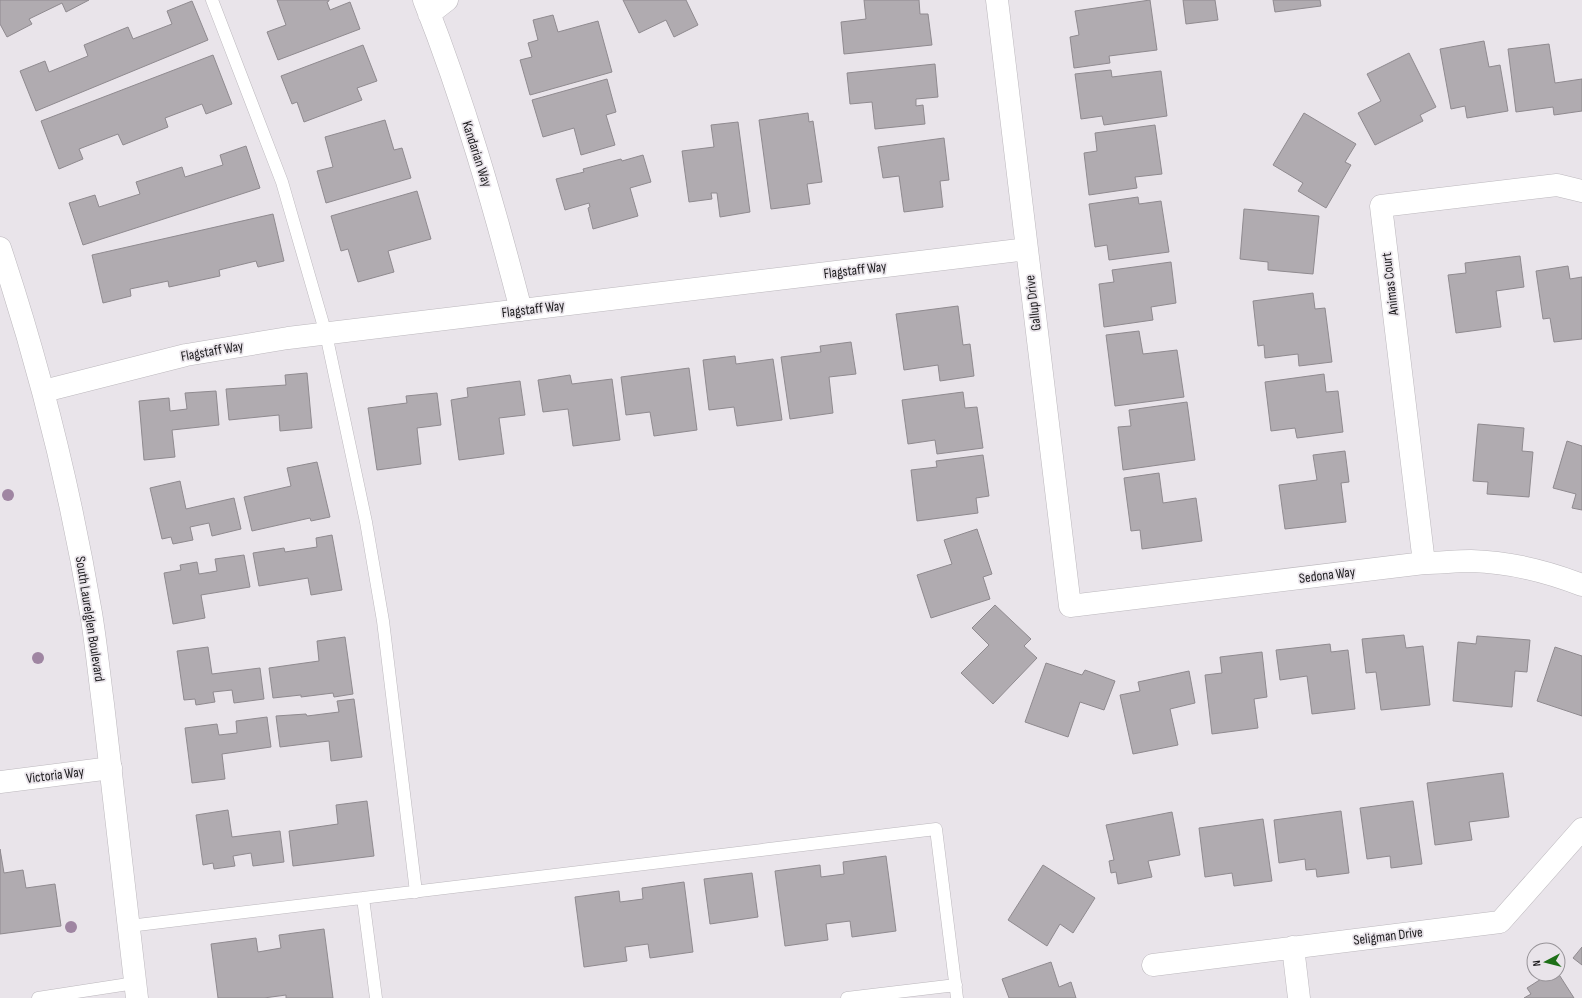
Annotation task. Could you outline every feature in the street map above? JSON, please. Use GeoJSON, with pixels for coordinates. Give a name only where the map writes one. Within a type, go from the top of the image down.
{"type":"FeatureCollection","features":[{"type":"Feature","properties":{"kind":"street"},"geometry":{"type":"LineString","coordinates":[[427,7],[447,0]]}},
{"type":"Feature","properties":{"kind":"street","name":"Gallup Drive"},"geometry":{"type":"LineString","coordinates":[[996,0],[1070,606]]}},
{"type":"Feature","properties":{"kind":"street","name":"Kandarian Way"},"geometry":{"type":"LineString","coordinates":[[427,7],[470,131],[498,220],[521,310]]}},
{"type":"Feature","properties":{"kind":"street","name":"Animas Court"},"geometry":{"type":"LineString","coordinates":[[1424,563],[1381,206],[1557,185],[1582,191]]}},
{"type":"Feature","properties":{"kind":"street","name":"South Laurelglen Boulevard"},"geometry":{"type":"LineString","coordinates":[[0,248],[23,318],[44,391],[70,502],[91,614],[111,768],[136,990]]}},
{"type":"Feature","properties":{"kind":"street","name":"Flagstaff Way"},"geometry":{"type":"LineString","coordinates":[[44,391],[186,355],[288,338],[1027,249]]}},
{"type":"Feature","properties":{"kind":"street","name":"Sedona Way"},"geometry":{"type":"LineString","coordinates":[[1070,606],[1424,563],[1471,561],[1516,566],[1555,574],[1582,585]]}},
{"type":"Feature","properties":{"kind":"street","name":"Victoria Way"},"geometry":{"type":"LineString","coordinates":[[0,782],[111,768]]}},
{"type":"Feature","properties":{"kind":"street","name":"Seligman Drive"},"geometry":{"type":"LineString","coordinates":[[1153,965],[1500,922],[1582,829]]}},
{"type":"Feature","properties":{"kind":"street"},"geometry":{"type":"LineString","coordinates":[[1293,947],[1299,998]]}},
{"type":"Feature","properties":{"kind":"lane"},"geometry":{"type":"LineString","coordinates":[[212,0],[282,182],[326,334],[366,522],[383,621],[416,892]]}},
{"type":"Feature","properties":{"kind":"lane"},"geometry":{"type":"LineString","coordinates":[[128,926],[936,828],[957,998]]}},
{"type":"Feature","properties":{"kind":"lane"},"geometry":{"type":"LineString","coordinates":[[363,898],[376,998]]}},
{"type":"Feature","properties":{"kind":"lane"},"geometry":{"type":"LineString","coordinates":[[847,998],[956,985]]}},
{"type":"Feature","properties":{"kind":"lane"},"geometry":{"type":"LineString","coordinates":[[38,998],[136,990]]}},
{"type":"Feature","properties":{"kind":"building"},"geometry":{"type":"Polygon","coordinates":[[[0,0],[89,0],[66,12],[62,3],[29,19],[32,24],[7,37],[0,24],[0,0]]]}},
{"type":"Feature","properties":{"kind":"building"},"geometry":{"type":"Polygon","coordinates":[[[277,0],[329,0],[327,2],[330,10],[350,2],[360,29],[278,60],[267,32],[286,25],[277,0]]]}},
{"type":"Feature","properties":{"kind":"building"},"geometry":{"type":"Polygon","coordinates":[[[623,0],[686,0],[698,25],[674,37],[666,20],[639,33],[623,0]]]}},
{"type":"Feature","properties":{"kind":"building"},"geometry":{"type":"Polygon","coordinates":[[[864,0],[919,0],[920,14],[928,14],[932,45],[844,54],[841,22],[866,19],[864,0]]]}},
{"type":"Feature","properties":{"kind":"building"},"geometry":{"type":"Polygon","coordinates":[[[1150,0],[1157,50],[1109,56],[1110,63],[1074,68],[1070,37],[1079,35],[1075,11],[1150,0]]]}},
{"type":"Feature","properties":{"kind":"building"},"geometry":{"type":"Polygon","coordinates":[[[1183,0],[1215,0],[1218,20],[1186,24],[1183,0]]]}},
{"type":"Feature","properties":{"kind":"building"},"geometry":{"type":"Polygon","coordinates":[[[1273,0],[1320,0],[1321,6],[1275,12],[1273,0]]]}},
{"type":"Feature","properties":{"kind":"building"},"geometry":{"type":"Polygon","coordinates":[[[192,1],[208,40],[36,111],[20,71],[45,61],[49,72],[88,56],[84,45],[128,27],[133,39],[172,24],[167,11],[192,1]]]}},
{"type":"Feature","properties":{"kind":"building"},"geometry":{"type":"Polygon","coordinates":[[[553,15],[558,32],[598,21],[612,72],[530,95],[520,60],[532,57],[528,43],[538,40],[533,20],[553,15]]]}},
{"type":"Feature","properties":{"kind":"building"},"geometry":{"type":"Polygon","coordinates":[[[1484,41],[1489,67],[1500,65],[1508,111],[1467,118],[1465,106],[1451,109],[1440,49],[1484,41]]]}},
{"type":"Feature","properties":{"kind":"building"},"geometry":{"type":"Polygon","coordinates":[[[1549,44],[1555,83],[1582,79],[1582,111],[1554,115],[1553,107],[1516,112],[1508,49],[1549,44]]]}},
{"type":"Feature","properties":{"kind":"building"},"geometry":{"type":"Polygon","coordinates":[[[363,45],[377,81],[357,88],[362,100],[304,122],[297,102],[292,104],[281,76],[363,45]]]}},
{"type":"Feature","properties":{"kind":"building"},"geometry":{"type":"Polygon","coordinates":[[[1409,53],[1436,107],[1420,115],[1423,121],[1375,145],[1358,113],[1381,101],[1367,74],[1409,53]]]}},
{"type":"Feature","properties":{"kind":"building"},"geometry":{"type":"Polygon","coordinates":[[[213,55],[232,104],[206,114],[202,104],[165,118],[168,127],[123,145],[118,134],[79,149],[83,159],[59,169],[41,121],[213,55]]]}},
{"type":"Feature","properties":{"kind":"building"},"geometry":{"type":"Polygon","coordinates":[[[935,64],[938,97],[916,99],[916,106],[923,105],[925,124],[875,129],[872,102],[850,104],[847,73],[935,64]]]}},
{"type":"Feature","properties":{"kind":"building"},"geometry":{"type":"Polygon","coordinates":[[[1111,70],[1112,77],[1161,71],[1167,116],[1104,125],[1102,116],[1081,119],[1075,74],[1111,70]]]}},
{"type":"Feature","properties":{"kind":"building"},"geometry":{"type":"Polygon","coordinates":[[[607,79],[616,112],[606,115],[615,145],[581,155],[574,128],[543,137],[532,100],[607,79]]]}},
{"type":"Feature","properties":{"kind":"building"},"geometry":{"type":"Polygon","coordinates":[[[808,113],[809,122],[813,121],[822,182],[807,184],[810,204],[771,209],[759,120],[808,113]]]}},
{"type":"Feature","properties":{"kind":"building"},"geometry":{"type":"Polygon","coordinates":[[[1304,113],[1356,144],[1345,162],[1351,165],[1326,208],[1298,191],[1303,183],[1273,165],[1304,113]]]}},
{"type":"Feature","properties":{"kind":"building"},"geometry":{"type":"Polygon","coordinates":[[[385,120],[394,150],[402,148],[411,178],[326,203],[317,171],[333,167],[325,137],[385,120]]]}},
{"type":"Feature","properties":{"kind":"building"},"geometry":{"type":"Polygon","coordinates":[[[738,122],[750,212],[720,217],[717,193],[711,193],[712,199],[689,202],[682,151],[714,147],[711,125],[738,122]]]}},
{"type":"Feature","properties":{"kind":"building"},"geometry":{"type":"Polygon","coordinates":[[[1155,125],[1162,174],[1135,177],[1137,188],[1089,195],[1084,153],[1097,151],[1095,133],[1155,125]]]}},
{"type":"Feature","properties":{"kind":"building"},"geometry":{"type":"Polygon","coordinates":[[[944,138],[949,180],[940,181],[943,207],[904,212],[899,176],[883,178],[878,147],[944,138]]]}},
{"type":"Feature","properties":{"kind":"building"},"geometry":{"type":"Polygon","coordinates":[[[246,146],[260,188],[83,245],[69,203],[95,195],[99,207],[140,194],[136,182],[182,167],[185,177],[223,165],[220,155],[246,146]]]}},
{"type":"Feature","properties":{"kind":"building"},"geometry":{"type":"Polygon","coordinates":[[[643,155],[651,182],[630,188],[638,216],[593,229],[588,208],[590,207],[589,203],[565,210],[556,179],[584,172],[583,169],[643,155]]]}},
{"type":"Feature","properties":{"kind":"building"},"geometry":{"type":"Polygon","coordinates":[[[417,191],[431,239],[388,251],[394,272],[358,282],[348,249],[341,251],[331,216],[417,191]]]}},
{"type":"Feature","properties":{"kind":"building"},"geometry":{"type":"Polygon","coordinates":[[[1138,197],[1139,204],[1161,201],[1169,252],[1109,260],[1107,245],[1095,247],[1089,204],[1138,197]]]}},
{"type":"Feature","properties":{"kind":"building"},"geometry":{"type":"Polygon","coordinates":[[[1244,209],[1319,216],[1313,274],[1268,270],[1268,262],[1240,259],[1244,209]]]}},
{"type":"Feature","properties":{"kind":"building"},"geometry":{"type":"Polygon","coordinates":[[[273,214],[284,261],[258,267],[256,261],[219,270],[220,276],[169,287],[168,281],[130,289],[131,296],[103,303],[92,255],[273,214]]]}},
{"type":"Feature","properties":{"kind":"building"},"geometry":{"type":"Polygon","coordinates":[[[1520,256],[1524,287],[1496,291],[1501,327],[1456,333],[1448,275],[1466,273],[1465,263],[1520,256]]]}},
{"type":"Feature","properties":{"kind":"building"},"geometry":{"type":"Polygon","coordinates":[[[1171,262],[1176,303],[1151,307],[1153,320],[1104,327],[1099,284],[1114,282],[1112,270],[1171,262]]]}},
{"type":"Feature","properties":{"kind":"building"},"geometry":{"type":"Polygon","coordinates":[[[1568,266],[1570,279],[1582,277],[1582,339],[1554,342],[1550,318],[1543,319],[1536,271],[1568,266]]]}},
{"type":"Feature","properties":{"kind":"building"},"geometry":{"type":"Polygon","coordinates":[[[1313,293],[1315,309],[1325,308],[1332,362],[1299,366],[1298,354],[1265,358],[1264,345],[1258,346],[1253,301],[1313,293]]]}},
{"type":"Feature","properties":{"kind":"building"},"geometry":{"type":"Polygon","coordinates":[[[958,306],[963,345],[970,344],[974,376],[940,381],[938,365],[904,370],[896,314],[958,306]]]}},
{"type":"Feature","properties":{"kind":"building"},"geometry":{"type":"Polygon","coordinates":[[[1139,331],[1143,354],[1177,350],[1184,397],[1115,406],[1106,335],[1139,331]]]}},
{"type":"Feature","properties":{"kind":"building"},"geometry":{"type":"Polygon","coordinates":[[[851,342],[856,374],[829,377],[833,413],[790,419],[781,357],[821,352],[820,346],[851,342]]]}},
{"type":"Feature","properties":{"kind":"building"},"geometry":{"type":"Polygon","coordinates":[[[735,356],[736,364],[773,359],[782,420],[737,426],[734,407],[709,410],[703,360],[735,356]]]}},
{"type":"Feature","properties":{"kind":"building"},"geometry":{"type":"Polygon","coordinates":[[[689,368],[697,430],[654,436],[650,412],[626,415],[621,377],[689,368]]]}},
{"type":"Feature","properties":{"kind":"building"},"geometry":{"type":"Polygon","coordinates":[[[307,373],[312,428],[280,431],[279,415],[229,420],[226,389],[286,385],[285,375],[307,373]]]}},
{"type":"Feature","properties":{"kind":"building"},"geometry":{"type":"Polygon","coordinates":[[[1324,374],[1326,392],[1338,391],[1343,432],[1297,438],[1295,428],[1271,431],[1265,382],[1324,374]]]}},
{"type":"Feature","properties":{"kind":"building"},"geometry":{"type":"Polygon","coordinates":[[[570,375],[572,384],[612,379],[620,440],[573,446],[568,409],[543,412],[538,380],[570,375]]]}},
{"type":"Feature","properties":{"kind":"building"},"geometry":{"type":"Polygon","coordinates":[[[520,381],[525,415],[499,418],[504,454],[459,460],[451,400],[468,397],[467,388],[520,381]]]}},
{"type":"Feature","properties":{"kind":"building"},"geometry":{"type":"Polygon","coordinates":[[[216,391],[219,425],[172,430],[175,457],[144,460],[139,401],[169,398],[170,411],[187,409],[185,393],[216,391]]]}},
{"type":"Feature","properties":{"kind":"building"},"geometry":{"type":"Polygon","coordinates":[[[963,392],[965,408],[977,407],[983,448],[937,454],[935,440],[908,444],[902,400],[963,392]]]}},
{"type":"Feature","properties":{"kind":"building"},"geometry":{"type":"Polygon","coordinates":[[[437,393],[441,425],[417,428],[421,464],[377,470],[368,408],[407,403],[406,396],[437,393]]]}},
{"type":"Feature","properties":{"kind":"building"},"geometry":{"type":"Polygon","coordinates":[[[1187,402],[1195,460],[1123,470],[1118,427],[1131,426],[1129,410],[1187,402]]]}},
{"type":"Feature","properties":{"kind":"building"},"geometry":{"type":"Polygon","coordinates":[[[1478,424],[1524,428],[1522,451],[1533,452],[1529,497],[1487,494],[1488,482],[1473,481],[1478,424]]]}},
{"type":"Feature","properties":{"kind":"building"},"geometry":{"type":"Polygon","coordinates":[[[1567,441],[1582,446],[1582,510],[1572,508],[1576,494],[1553,488],[1567,441]]]}},
{"type":"Feature","properties":{"kind":"building"},"geometry":{"type":"Polygon","coordinates":[[[1345,451],[1349,482],[1341,483],[1346,522],[1285,529],[1279,485],[1317,480],[1313,455],[1345,451]]]}},
{"type":"Feature","properties":{"kind":"building"},"geometry":{"type":"Polygon","coordinates":[[[983,455],[989,496],[976,498],[978,513],[917,521],[911,470],[937,467],[936,461],[983,455]]]}},
{"type":"Feature","properties":{"kind":"building"},"geometry":{"type":"Polygon","coordinates":[[[317,462],[330,517],[311,521],[310,518],[252,531],[244,497],[291,486],[287,468],[317,462]]]}},
{"type":"Feature","properties":{"kind":"building"},"geometry":{"type":"Polygon","coordinates":[[[1159,473],[1163,503],[1196,498],[1202,541],[1142,549],[1140,530],[1131,531],[1124,478],[1159,473]]]}},
{"type":"Feature","properties":{"kind":"building"},"geometry":{"type":"Polygon","coordinates":[[[180,481],[186,509],[234,498],[241,529],[212,536],[209,523],[190,527],[193,540],[173,544],[171,537],[162,539],[150,488],[180,481]]]}},
{"type":"Feature","properties":{"kind":"building"},"geometry":{"type":"Polygon","coordinates":[[[977,529],[992,574],[983,577],[990,599],[931,618],[917,575],[952,564],[944,540],[977,529]]]}},
{"type":"Feature","properties":{"kind":"building"},"geometry":{"type":"Polygon","coordinates":[[[332,535],[342,590],[311,595],[308,578],[259,586],[253,553],[284,548],[285,552],[317,547],[316,538],[332,535]]]}},
{"type":"Feature","properties":{"kind":"building"},"geometry":{"type":"Polygon","coordinates":[[[244,555],[250,587],[201,595],[205,618],[173,624],[164,573],[181,570],[180,565],[197,562],[199,574],[217,571],[215,559],[244,555]]]}},
{"type":"Feature","properties":{"kind":"building"},"geometry":{"type":"Polygon","coordinates":[[[995,605],[1031,639],[1024,646],[1037,658],[993,704],[961,673],[989,645],[972,628],[995,605]]]}},
{"type":"Feature","properties":{"kind":"building"},"geometry":{"type":"Polygon","coordinates":[[[1404,635],[1406,648],[1423,646],[1430,705],[1381,710],[1376,672],[1366,673],[1362,639],[1404,635]]]}},
{"type":"Feature","properties":{"kind":"building"},"geometry":{"type":"Polygon","coordinates":[[[1477,636],[1530,640],[1527,672],[1515,671],[1512,707],[1453,701],[1458,642],[1476,644],[1477,636]]]}},
{"type":"Feature","properties":{"kind":"building"},"geometry":{"type":"Polygon","coordinates":[[[345,637],[353,694],[334,697],[333,693],[301,697],[301,695],[273,698],[269,668],[319,661],[317,641],[345,637]]]}},
{"type":"Feature","properties":{"kind":"building"},"geometry":{"type":"Polygon","coordinates":[[[1330,644],[1331,652],[1348,650],[1355,709],[1312,714],[1307,676],[1280,680],[1276,650],[1330,644]]]}},
{"type":"Feature","properties":{"kind":"building"},"geometry":{"type":"Polygon","coordinates":[[[208,647],[212,674],[260,668],[264,699],[234,703],[232,690],[213,692],[215,702],[196,705],[195,699],[184,700],[177,651],[208,647]]]}},
{"type":"Feature","properties":{"kind":"building"},"geometry":{"type":"Polygon","coordinates":[[[1555,647],[1582,656],[1582,716],[1537,701],[1555,647]]]}},
{"type":"Feature","properties":{"kind":"building"},"geometry":{"type":"Polygon","coordinates":[[[1262,652],[1267,697],[1254,699],[1258,728],[1212,734],[1205,675],[1222,673],[1220,657],[1262,652]]]}},
{"type":"Feature","properties":{"kind":"building"},"geometry":{"type":"Polygon","coordinates":[[[1046,663],[1082,675],[1085,670],[1115,681],[1104,710],[1080,702],[1068,737],[1025,722],[1046,663]]]}},
{"type":"Feature","properties":{"kind":"building"},"geometry":{"type":"Polygon","coordinates":[[[1189,671],[1195,703],[1170,709],[1178,745],[1133,754],[1120,695],[1140,691],[1138,682],[1189,671]]]}},
{"type":"Feature","properties":{"kind":"building"},"geometry":{"type":"Polygon","coordinates":[[[354,699],[362,757],[331,761],[329,741],[280,747],[276,716],[306,714],[307,716],[339,712],[337,701],[354,699]]]}},
{"type":"Feature","properties":{"kind":"building"},"geometry":{"type":"Polygon","coordinates":[[[267,717],[271,747],[222,754],[225,779],[192,783],[185,728],[217,724],[219,735],[237,733],[236,721],[267,717]]]}},
{"type":"Feature","properties":{"kind":"building"},"geometry":{"type":"Polygon","coordinates":[[[1503,773],[1509,817],[1469,822],[1472,840],[1435,845],[1427,783],[1503,773]]]}},
{"type":"Feature","properties":{"kind":"building"},"geometry":{"type":"Polygon","coordinates":[[[367,801],[374,856],[293,866],[289,831],[338,824],[336,805],[367,801]]]}},
{"type":"Feature","properties":{"kind":"building"},"geometry":{"type":"Polygon","coordinates":[[[1413,801],[1422,864],[1391,868],[1390,856],[1367,859],[1360,808],[1413,801]]]}},
{"type":"Feature","properties":{"kind":"building"},"geometry":{"type":"Polygon","coordinates":[[[228,810],[232,837],[280,831],[284,862],[253,866],[251,853],[233,856],[235,866],[214,869],[213,863],[203,865],[196,815],[228,810]]]}},
{"type":"Feature","properties":{"kind":"building"},"geometry":{"type":"Polygon","coordinates":[[[1341,811],[1349,873],[1317,877],[1316,869],[1306,870],[1305,859],[1279,863],[1274,820],[1341,811]]]}},
{"type":"Feature","properties":{"kind":"building"},"geometry":{"type":"Polygon","coordinates":[[[1172,812],[1180,855],[1148,861],[1152,877],[1118,884],[1116,872],[1111,873],[1109,861],[1114,860],[1106,825],[1172,812]]]}},
{"type":"Feature","properties":{"kind":"building"},"geometry":{"type":"Polygon","coordinates":[[[1263,819],[1272,881],[1234,886],[1232,873],[1205,877],[1199,828],[1263,819]]]}},
{"type":"Feature","properties":{"kind":"building"},"geometry":{"type":"Polygon","coordinates":[[[0,849],[4,873],[23,870],[26,888],[55,884],[61,926],[0,934],[0,849]]]}},
{"type":"Feature","properties":{"kind":"building"},"geometry":{"type":"Polygon","coordinates":[[[886,856],[896,931],[852,937],[850,921],[826,924],[828,940],[785,946],[775,871],[820,865],[821,877],[844,874],[843,862],[886,856]]]}},
{"type":"Feature","properties":{"kind":"building"},"geometry":{"type":"Polygon","coordinates":[[[1043,865],[1095,898],[1073,933],[1060,924],[1047,946],[1008,920],[1043,865]]]}},
{"type":"Feature","properties":{"kind":"building"},"geometry":{"type":"Polygon","coordinates":[[[752,873],[758,917],[710,924],[704,879],[752,873]]]}},
{"type":"Feature","properties":{"kind":"building"},"geometry":{"type":"Polygon","coordinates":[[[684,882],[693,952],[650,958],[648,944],[625,947],[627,961],[584,967],[575,897],[619,891],[620,902],[643,899],[642,888],[684,882]]]}},
{"type":"Feature","properties":{"kind":"building"},"geometry":{"type":"Polygon","coordinates":[[[324,929],[333,998],[286,998],[286,995],[264,998],[218,998],[211,944],[256,938],[258,952],[281,948],[279,935],[324,929]]]}},
{"type":"Feature","properties":{"kind":"building"},"geometry":{"type":"Polygon","coordinates":[[[1582,947],[1582,965],[1573,958],[1582,947]]]}},
{"type":"Feature","properties":{"kind":"building"},"geometry":{"type":"Polygon","coordinates":[[[1051,962],[1059,987],[1071,982],[1076,998],[1009,998],[1002,979],[1051,962]]]}},
{"type":"Feature","properties":{"kind":"building"},"geometry":{"type":"Polygon","coordinates":[[[1536,982],[1564,982],[1574,998],[1524,998],[1531,994],[1527,988],[1536,982]]]}}]}
